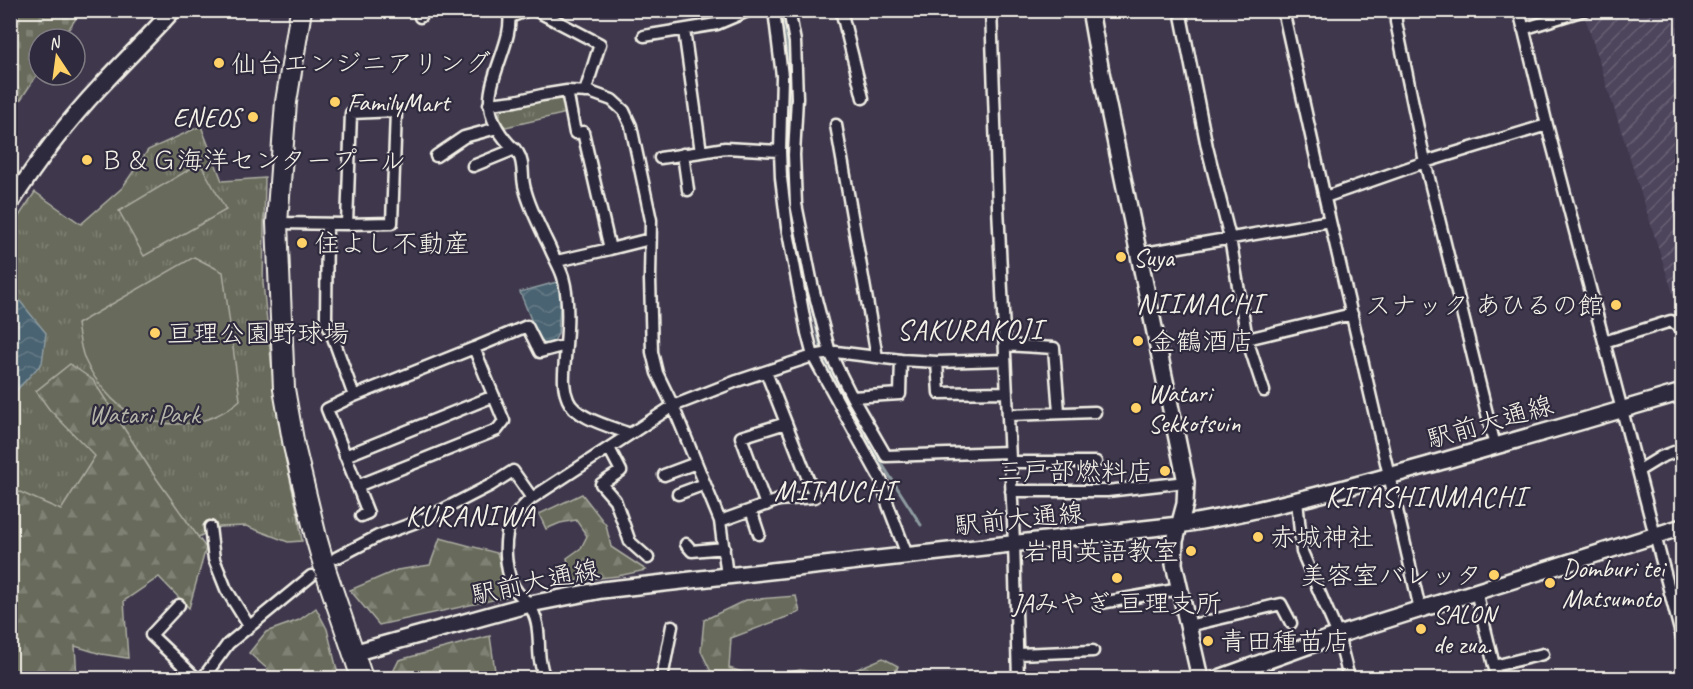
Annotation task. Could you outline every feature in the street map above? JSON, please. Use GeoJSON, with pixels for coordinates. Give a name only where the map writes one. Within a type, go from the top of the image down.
{"type":"FeatureCollection","features":[{"type":"Feature","properties":{"kind":"highway"},"geometry":{"type":"LineString","coordinates":[[301,10],[286,102],[277,223],[284,389],[294,446],[321,555],[362,678]]}},
{"type":"Feature","properties":{"kind":"street"},"geometry":{"type":"LineString","coordinates":[[10,204],[34,166],[70,121],[172,10]]}},
{"type":"Feature","properties":{"kind":"street"},"geometry":{"type":"LineString","coordinates":[[528,10],[509,14],[508,32],[492,79],[489,104],[497,128],[518,152],[525,189],[563,275],[567,292],[563,375],[568,401],[577,412],[630,434]]}},
{"type":"Feature","properties":{"kind":"street"},"geometry":{"type":"LineString","coordinates":[[535,10],[600,44],[585,92]]}},
{"type":"Feature","properties":{"kind":"street"},"geometry":{"type":"LineString","coordinates":[[644,36],[717,24],[750,10]]}},
{"type":"Feature","properties":{"kind":"street"},"geometry":{"type":"LineString","coordinates":[[774,10],[782,76],[781,178],[787,227],[807,333],[813,356],[882,482],[907,555]]}},
{"type":"Feature","properties":{"kind":"street"},"geometry":{"type":"LineString","coordinates":[[789,10],[795,42],[796,204],[812,284],[830,353],[886,456],[1009,457],[1096,462]]}},
{"type":"Feature","properties":{"kind":"street"},"geometry":{"type":"LineString","coordinates":[[841,10],[862,98]]}},
{"type":"Feature","properties":{"kind":"street"},"geometry":{"type":"LineString","coordinates":[[991,10],[1018,678]]}},
{"type":"Feature","properties":{"kind":"street"},"geometry":{"type":"LineString","coordinates":[[1090,10],[1186,482],[1185,504],[1173,552],[1200,678]]}},
{"type":"Feature","properties":{"kind":"street"},"geometry":{"type":"LineString","coordinates":[[1180,10],[1207,147],[1230,238],[1247,339],[1264,391]]}},
{"type":"Feature","properties":{"kind":"street"},"geometry":{"type":"LineString","coordinates":[[1283,10],[1420,609]]}},
{"type":"Feature","properties":{"kind":"street"},"geometry":{"type":"LineString","coordinates":[[1396,10],[1396,22],[1425,162],[1495,446]]}},
{"type":"Feature","properties":{"kind":"street"},"geometry":{"type":"LineString","coordinates":[[1519,10],[1547,125],[1683,638]]}},
{"type":"Feature","properties":{"kind":"street"},"geometry":{"type":"LineString","coordinates":[[1523,28],[1584,10]]}},
{"type":"Feature","properties":{"kind":"street"},"geometry":{"type":"LineString","coordinates":[[684,30],[700,152]]}},
{"type":"Feature","properties":{"kind":"street"},"geometry":{"type":"LineString","coordinates":[[489,104],[567,91],[585,92],[612,100],[624,111],[632,126],[650,212],[652,352],[657,373],[720,521],[727,576]]}},
{"type":"Feature","properties":{"kind":"street"},"geometry":{"type":"LineString","coordinates":[[567,91],[575,133],[583,132],[610,249]]}},
{"type":"Feature","properties":{"kind":"street"},"geometry":{"type":"LineString","coordinates":[[277,223],[327,224],[347,224],[392,223],[396,111],[351,113],[347,224]]}},
{"type":"Feature","properties":{"kind":"street"},"geometry":{"type":"LineString","coordinates":[[836,125],[878,357]]}},
{"type":"Feature","properties":{"kind":"street"},"geometry":{"type":"LineString","coordinates":[[1325,197],[1425,162],[1547,125]]}},
{"type":"Feature","properties":{"kind":"street"},"geometry":{"type":"LineString","coordinates":[[436,156],[464,136],[497,128]]}},
{"type":"Feature","properties":{"kind":"street"},"geometry":{"type":"LineString","coordinates":[[660,158],[725,148],[780,152]]}},
{"type":"Feature","properties":{"kind":"street"},"geometry":{"type":"LineString","coordinates":[[473,166],[515,149]]}},
{"type":"Feature","properties":{"kind":"street"},"geometry":{"type":"LineString","coordinates":[[683,154],[688,190]]}},
{"type":"Feature","properties":{"kind":"street"},"geometry":{"type":"LineString","coordinates":[[1139,254],[1330,221]]}},
{"type":"Feature","properties":{"kind":"street"},"geometry":{"type":"LineString","coordinates":[[327,224],[326,318],[354,396]]}},
{"type":"Feature","properties":{"kind":"street"},"geometry":{"type":"LineString","coordinates":[[557,261],[650,239]]}},
{"type":"Feature","properties":{"kind":"street"},"geometry":{"type":"LineString","coordinates":[[1247,339],[1352,314]]}},
{"type":"Feature","properties":{"kind":"street"},"geometry":{"type":"LineString","coordinates":[[1604,342],[1671,321],[1681,327],[1683,333]]}},
{"type":"Feature","properties":{"kind":"street"},"geometry":{"type":"LineString","coordinates":[[361,516],[368,513],[327,409],[527,326],[540,352],[566,345]]}},
{"type":"Feature","properties":{"kind":"street"},"geometry":{"type":"LineString","coordinates":[[1005,345],[1054,348],[1059,412]]}},
{"type":"Feature","properties":{"kind":"street"},"geometry":{"type":"LineString","coordinates":[[357,486],[497,430],[504,421],[474,348]]}},
{"type":"Feature","properties":{"kind":"street"},"geometry":{"type":"LineString","coordinates":[[545,678],[538,655],[537,624],[530,604],[517,592],[508,570],[506,542],[508,530],[517,513],[532,498],[673,406],[737,381],[813,356],[836,352],[938,362],[1005,360]]}},
{"type":"Feature","properties":{"kind":"street"},"geometry":{"type":"LineString","coordinates":[[852,397],[900,394],[901,360]]}},
{"type":"Feature","properties":{"kind":"street"},"geometry":{"type":"LineString","coordinates":[[938,362],[939,393],[1007,392]]}},
{"type":"Feature","properties":{"kind":"street"},"geometry":{"type":"LineString","coordinates":[[720,521],[779,500],[814,497],[766,372]]}},
{"type":"Feature","properties":{"kind":"street","name":"駅前大通線"},"geometry":{"type":"LineString","coordinates":[[353,653],[530,604],[602,590],[1179,525],[1219,518],[1388,476],[1683,392]]}},
{"type":"Feature","properties":{"kind":"street"},"geometry":{"type":"LineString","coordinates":[[345,456],[494,396]]}},
{"type":"Feature","properties":{"kind":"street"},"geometry":{"type":"LineString","coordinates":[[1008,415],[1095,412]]}},
{"type":"Feature","properties":{"kind":"street"},"geometry":{"type":"LineString","coordinates":[[766,505],[741,437],[786,423]]}},
{"type":"Feature","properties":{"kind":"street"},"geometry":{"type":"LineString","coordinates":[[609,448],[621,471],[601,484],[615,500],[630,542],[648,558]]}},
{"type":"Feature","properties":{"kind":"street"},"geometry":{"type":"LineString","coordinates":[[1638,471],[1683,449]]}},
{"type":"Feature","properties":{"kind":"street"},"geometry":{"type":"LineString","coordinates":[[664,475],[696,463]]}},
{"type":"Feature","properties":{"kind":"street"},"geometry":{"type":"LineString","coordinates":[[336,558],[378,536],[427,518],[513,471],[532,498]]}},
{"type":"Feature","properties":{"kind":"street"},"geometry":{"type":"LineString","coordinates":[[1011,491],[1107,491],[1186,482]]}},
{"type":"Feature","properties":{"kind":"street"},"geometry":{"type":"LineString","coordinates":[[678,494],[705,484]]}},
{"type":"Feature","properties":{"kind":"street"},"geometry":{"type":"LineString","coordinates":[[1297,500],[1302,552],[1338,635],[1349,678]]}},
{"type":"Feature","properties":{"kind":"street"},"geometry":{"type":"LineString","coordinates":[[751,510],[759,534]]}},
{"type":"Feature","properties":{"kind":"street"},"geometry":{"type":"LineString","coordinates":[[210,527],[214,559],[226,589],[249,626]]}},
{"type":"Feature","properties":{"kind":"street"},"geometry":{"type":"LineString","coordinates":[[1219,678],[1338,635],[1683,527]]}},
{"type":"Feature","properties":{"kind":"street"},"geometry":{"type":"LineString","coordinates":[[686,544],[692,551],[723,548]]}},
{"type":"Feature","properties":{"kind":"street"},"geometry":{"type":"LineString","coordinates":[[203,678],[228,644],[312,576]]}},
{"type":"Feature","properties":{"kind":"street"},"geometry":{"type":"LineString","coordinates":[[1101,603],[1180,589]]}},
{"type":"Feature","properties":{"kind":"street"},"geometry":{"type":"LineString","coordinates":[[1476,591],[1497,678]]}},
{"type":"Feature","properties":{"kind":"street"},"geometry":{"type":"LineString","coordinates":[[1188,626],[1281,604],[1291,623]]}},
{"type":"Feature","properties":{"kind":"street"},"geometry":{"type":"LineString","coordinates":[[179,605],[151,635],[196,678]]}},
{"type":"Feature","properties":{"kind":"street"},"geometry":{"type":"LineString","coordinates":[[663,678],[672,626]]}},
{"type":"Feature","properties":{"kind":"street"},"geometry":{"type":"LineString","coordinates":[[1018,654],[1093,651]]}},
{"type":"Feature","properties":{"kind":"street"},"geometry":{"type":"LineString","coordinates":[[1494,666],[1543,654]]}},
{"type":"Feature","properties":{"kind":"shaded area"},"geometry":{"type":"Polygon","coordinates":[[[1601,11],[1664,11],[1682,33],[1682,322],[1585,17],[1601,11]]]}},
{"type":"Feature","properties":{"kind":"green space"},"geometry":{"type":"Polygon","coordinates":[[[11,10],[81,11],[70,27],[27,27],[27,87],[29,87],[11,114],[11,10]]]}},
{"type":"Feature","properties":{"kind":"green space"},"geometry":{"type":"Polygon","coordinates":[[[564,96],[567,113],[506,127],[500,122],[500,109],[564,96]]]}},
{"type":"Feature","properties":{"kind":"green space","name":"Watari Park"},"geometry":{"type":"Polygon","coordinates":[[[201,126],[222,181],[265,178],[263,283],[273,379],[286,462],[302,541],[288,542],[246,526],[219,527],[54,606],[11,563],[11,228],[35,192],[81,224],[122,188],[148,150],[201,126]]]}},
{"type":"Feature","properties":{"kind":"green space"},"geometry":{"type":"Polygon","coordinates":[[[200,163],[226,210],[144,256],[119,211],[200,163]]]}},
{"type":"Feature","properties":{"kind":"green space","name":"亘理公園野球場"},"geometry":{"type":"Polygon","coordinates":[[[194,257],[223,272],[240,400],[229,409],[203,420],[175,424],[160,423],[126,410],[99,383],[83,355],[77,324],[194,257]]]}},
{"type":"Feature","properties":{"kind":"green space"},"geometry":{"type":"Polygon","coordinates":[[[70,364],[93,380],[154,475],[206,548],[189,608],[159,577],[124,601],[128,658],[101,654],[75,646],[77,678],[11,678],[11,496],[20,492],[61,510],[95,456],[49,409],[36,391],[70,364]]]}},
{"type":"Feature","properties":{"kind":"green space"},"geometry":{"type":"Polygon","coordinates":[[[582,494],[606,525],[611,547],[646,570],[618,576],[572,581],[567,558],[581,548],[587,536],[576,520],[546,529],[539,514],[582,494]]]}},
{"type":"Feature","properties":{"kind":"green space"},"geometry":{"type":"Polygon","coordinates":[[[440,538],[497,553],[511,596],[379,625],[350,590],[397,570],[430,565],[440,538]]]}},
{"type":"Feature","properties":{"kind":"green space"},"geometry":{"type":"Polygon","coordinates":[[[796,596],[800,612],[731,638],[729,668],[761,678],[714,678],[701,651],[704,620],[746,600],[796,596]]]}},
{"type":"Feature","properties":{"kind":"green space"},"geometry":{"type":"Polygon","coordinates":[[[316,608],[327,629],[339,678],[278,678],[249,653],[266,632],[299,620],[316,608]]]}},
{"type":"Feature","properties":{"kind":"green space"},"geometry":{"type":"Polygon","coordinates":[[[490,636],[496,678],[390,678],[399,660],[490,636]]]}},
{"type":"Feature","properties":{"kind":"green space"},"geometry":{"type":"Polygon","coordinates":[[[883,658],[898,666],[894,678],[761,678],[800,670],[843,675],[883,658]]]}},
{"type":"Feature","properties":{"kind":"water"},"geometry":{"type":"Polygon","coordinates":[[[557,282],[561,290],[558,334],[554,341],[548,344],[540,342],[520,292],[557,282]]]}},
{"type":"Feature","properties":{"kind":"water"},"geometry":{"type":"Polygon","coordinates":[[[10,289],[46,333],[42,363],[11,396],[10,289]]]}},
{"type":"Feature","properties":{"kind":"waterway"},"geometry":{"type":"LineString","coordinates":[[783,10],[789,62],[788,187],[793,226],[821,348]]}},
{"type":"Feature","properties":{"kind":"waterway"},"geometry":{"type":"LineString","coordinates":[[826,361],[861,431],[921,525]]}},
{"type":"Feature","properties":{"kind":"railway"},"geometry":{"type":"LineString","coordinates":[[1675,10],[1682,18]]}},
{"type":"Feature","properties":{"kind":"place","name":"仙台エンジニアリング"},"geometry":{"type":"Point","coordinates":[219,63]}},
{"type":"Feature","properties":{"kind":"place","name":"FamilyMart"},"geometry":{"type":"Point","coordinates":[335,102]}},
{"type":"Feature","properties":{"kind":"place","name":"ENEOS"},"geometry":{"type":"Point","coordinates":[253,117]}},
{"type":"Feature","properties":{"kind":"place","name":"Ｂ＆Ｇ海洋センタープール"},"geometry":{"type":"Point","coordinates":[87,160]}},
{"type":"Feature","properties":{"kind":"place","name":"住よし不動産"},"geometry":{"type":"Point","coordinates":[302,243]}},
{"type":"Feature","properties":{"kind":"place","name":"Suya"},"geometry":{"type":"Point","coordinates":[1121,257]}},
{"type":"Feature","properties":{"kind":"place","name":"スナック あひるの館"},"geometry":{"type":"Point","coordinates":[1616,305]}},
{"type":"Feature","properties":{"kind":"place","name":"亘理公園野球場"},"geometry":{"type":"Point","coordinates":[155,333]}},
{"type":"Feature","properties":{"kind":"place","name":"金鶴酒店"},"geometry":{"type":"Point","coordinates":[1138,341]}},
{"type":"Feature","properties":{"kind":"place","name":"Watari Sekkotsuin"},"geometry":{"type":"Point","coordinates":[1136,408]}},
{"type":"Feature","properties":{"kind":"place","name":"三戸部燃料店"},"geometry":{"type":"Point","coordinates":[1165,471]}},
{"type":"Feature","properties":{"kind":"place","name":"赤城神社"},"geometry":{"type":"Point","coordinates":[1258,537]}},
{"type":"Feature","properties":{"kind":"place","name":"岩間英語教室"},"geometry":{"type":"Point","coordinates":[1191,551]}},
{"type":"Feature","properties":{"kind":"place","name":"美容室バレッタ"},"geometry":{"type":"Point","coordinates":[1494,575]}},
{"type":"Feature","properties":{"kind":"place","name":"JAみやぎ 亘理支所"},"geometry":{"type":"Point","coordinates":[1117,578]}},
{"type":"Feature","properties":{"kind":"place","name":"Domburi tei Matsumoto"},"geometry":{"type":"Point","coordinates":[1550,583]}},
{"type":"Feature","properties":{"kind":"place","name":"SALON de zua."},"geometry":{"type":"Point","coordinates":[1421,629]}},
{"type":"Feature","properties":{"kind":"place","name":"青田種苗店"},"geometry":{"type":"Point","coordinates":[1208,641]}},
{"type":"Feature","properties":{"kind":"district","name":"NIIMACHI"},"geometry":{"type":"Point","coordinates":[1200,303]}},
{"type":"Feature","properties":{"kind":"district","name":"SAKURAKOJI"},"geometry":{"type":"Point","coordinates":[970,329]}},
{"type":"Feature","properties":{"kind":"district","name":"MITAUCHI"},"geometry":{"type":"Point","coordinates":[835,490]}},
{"type":"Feature","properties":{"kind":"district","name":"KITASHINMACHI"},"geometry":{"type":"Point","coordinates":[1426,496]}},
{"type":"Feature","properties":{"kind":"district","name":"KURANIWA"},"geometry":{"type":"Point","coordinates":[471,515]}}]}
